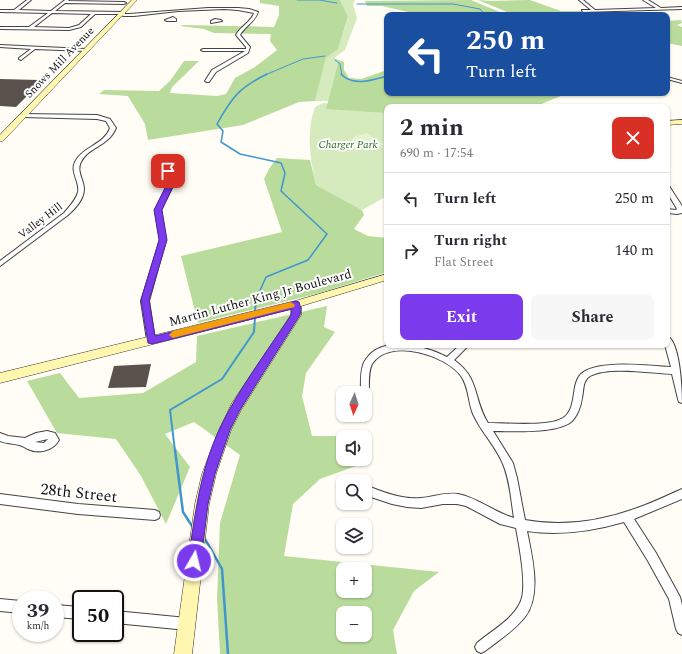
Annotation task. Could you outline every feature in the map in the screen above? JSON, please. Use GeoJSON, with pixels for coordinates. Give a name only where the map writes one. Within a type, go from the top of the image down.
{"type":"FeatureCollection","features":[{"type":"Feature","properties":{"kind":"main road","name":"Snows Mill Avenue"},"geometry":{"type":"LineString","coordinates":[[0,139],[135,0]]}},
{"type":"Feature","properties":{"kind":"main road"},"geometry":{"type":"LineString","coordinates":[[670,124],[682,122]]}},
{"type":"Feature","properties":{"kind":"main road","name":"Martin Luther King Jr Boulevard"},"geometry":{"type":"LineString","coordinates":[[0,378],[275,309],[296,310],[320,297],[384,278]]}},
{"type":"Feature","properties":{"kind":"main road"},"geometry":{"type":"LineString","coordinates":[[183,654],[202,504],[209,474],[225,430],[236,407],[296,310]]}},
{"type":"Feature","properties":{"kind":"street"},"geometry":{"type":"LineString","coordinates":[[14,12],[29,0]]}},
{"type":"Feature","properties":{"kind":"street"},"geometry":{"type":"LineString","coordinates":[[581,0],[594,10]]}},
{"type":"Feature","properties":{"kind":"street"},"geometry":{"type":"LineString","coordinates":[[645,0],[660,8]]}},
{"type":"Feature","properties":{"kind":"street"},"geometry":{"type":"LineString","coordinates":[[29,30],[66,1],[126,2]]}},
{"type":"Feature","properties":{"kind":"street"},"geometry":{"type":"LineString","coordinates":[[108,14],[126,2]]}},
{"type":"Feature","properties":{"kind":"street"},"geometry":{"type":"LineString","coordinates":[[583,11],[682,8]]}},
{"type":"Feature","properties":{"kind":"street"},"geometry":{"type":"LineString","coordinates":[[0,11],[124,15],[173,10],[225,9],[254,12],[254,18],[241,29],[238,35],[248,50]]}},
{"type":"Feature","properties":{"kind":"street"},"geometry":{"type":"LineString","coordinates":[[220,17],[225,9]]}},
{"type":"Feature","properties":{"kind":"street"},"geometry":{"type":"LineString","coordinates":[[170,19],[173,10]]}},
{"type":"Feature","properties":{"kind":"street"},"geometry":{"type":"LineString","coordinates":[[0,27],[6,29],[29,30],[69,29],[80,26],[94,13]]}},
{"type":"Feature","properties":{"kind":"street"},"geometry":{"type":"LineString","coordinates":[[0,46],[86,50]]}},
{"type":"Feature","properties":{"kind":"street"},"geometry":{"type":"LineString","coordinates":[[21,59],[34,48]]}},
{"type":"Feature","properties":{"kind":"street"},"geometry":{"type":"LineString","coordinates":[[204,50],[248,50]]}},
{"type":"Feature","properties":{"kind":"street"},"geometry":{"type":"LineString","coordinates":[[206,81],[214,71],[245,55],[248,50]]}},
{"type":"Feature","properties":{"kind":"street"},"geometry":{"type":"LineString","coordinates":[[670,79],[682,82]]}},
{"type":"Feature","properties":{"kind":"street","name":"Valley Hill"},"geometry":{"type":"LineString","coordinates":[[0,264],[66,214],[73,206],[78,199],[80,191],[76,172],[77,163],[83,155],[110,135],[112,128],[108,120],[97,117],[23,115]]}},
{"type":"Feature","properties":{"kind":"street"},"geometry":{"type":"LineString","coordinates":[[152,340],[145,300],[163,240],[158,210],[170,186],[168,171]]}},
{"type":"Feature","properties":{"kind":"street"},"geometry":{"type":"LineString","coordinates":[[670,192],[682,210]]}},
{"type":"Feature","properties":{"kind":"street"},"geometry":{"type":"LineString","coordinates":[[670,206],[682,210]]}},
{"type":"Feature","properties":{"kind":"street"},"geometry":{"type":"LineString","coordinates":[[670,211],[677,212],[682,210]]}},
{"type":"Feature","properties":{"kind":"street"},"geometry":{"type":"LineString","coordinates":[[365,386],[366,370],[369,362],[374,355],[388,348]]}},
{"type":"Feature","properties":{"kind":"street"},"geometry":{"type":"LineString","coordinates":[[410,348],[425,352],[459,368],[468,380],[472,390],[475,406],[509,465],[520,524],[528,578],[528,592],[525,605],[518,616],[480,646]]}},
{"type":"Feature","properties":{"kind":"street"},"geometry":{"type":"LineString","coordinates":[[448,362],[453,355],[461,348]]}},
{"type":"Feature","properties":{"kind":"street"},"geometry":{"type":"LineString","coordinates":[[670,348],[674,359],[675,371],[682,399]]}},
{"type":"Feature","properties":{"kind":"street"},"geometry":{"type":"LineString","coordinates":[[486,426],[538,427],[559,424],[567,420],[572,414],[582,378],[588,373],[596,370],[615,368],[675,371]]}},
{"type":"Feature","properties":{"kind":"street"},"geometry":{"type":"LineString","coordinates":[[0,437],[13,441],[26,442]]}},
{"type":"Feature","properties":{"kind":"street"},"geometry":{"type":"LineString","coordinates":[[372,492],[397,501],[419,504],[446,499],[457,499],[468,502],[503,520],[544,527],[589,526],[627,517],[682,494]]}},
{"type":"Feature","properties":{"kind":"street","name":"28th Street"},"geometry":{"type":"LineString","coordinates":[[0,500],[78,509],[155,515]]}},
{"type":"Feature","properties":{"kind":"street"},"geometry":{"type":"LineString","coordinates":[[627,517],[652,557],[674,597],[682,629]]}},
{"type":"Feature","properties":{"kind":"street"},"geometry":{"type":"LineString","coordinates":[[0,605],[12,606]]}},
{"type":"Feature","properties":{"kind":"street"},"geometry":{"type":"LineString","coordinates":[[124,618],[187,624]]}},
{"type":"Feature","properties":{"kind":"green space"},"geometry":{"type":"Polygon","coordinates":[[[260,0],[340,0],[348,17],[338,49],[326,58],[315,101],[299,102],[243,125],[148,140],[145,124],[128,96],[99,94],[104,90],[159,91],[170,81],[184,61],[199,61],[172,87],[170,93],[217,96],[226,94],[235,78],[255,67],[277,50],[270,41],[271,34],[214,33],[204,29],[180,26],[274,27],[279,15],[279,6],[260,3],[260,0]]]}},
{"type":"Feature","properties":{"kind":"green space"},"geometry":{"type":"Polygon","coordinates":[[[340,0],[355,0],[353,4],[357,18],[345,50],[334,58],[338,61],[328,101],[315,101],[326,58],[338,49],[348,18],[340,0]]]}},
{"type":"Feature","properties":{"kind":"green space"},"geometry":{"type":"Polygon","coordinates":[[[471,0],[500,12],[409,12],[382,6],[367,6],[365,1],[471,0]]]}},
{"type":"Feature","properties":{"kind":"green space"},"geometry":{"type":"Polygon","coordinates":[[[478,0],[530,0],[561,11],[597,12],[507,12],[478,0]]]}},
{"type":"Feature","properties":{"kind":"green space"},"geometry":{"type":"Polygon","coordinates":[[[681,20],[682,23],[677,25],[682,27],[682,46],[670,44],[670,21],[681,20]]]}},
{"type":"Feature","properties":{"kind":"green space"},"geometry":{"type":"Polygon","coordinates":[[[333,58],[344,62],[344,70],[349,78],[361,79],[384,71],[384,96],[561,96],[541,104],[384,104],[384,113],[326,109],[338,62],[333,58]]]}},
{"type":"Feature","properties":{"kind":"green space","name":"Charger Park"},"geometry":{"type":"Polygon","coordinates":[[[323,103],[384,109],[384,198],[362,210],[316,185],[310,146],[312,116],[315,107],[323,103]]]}},
{"type":"Feature","properties":{"kind":"green space"},"geometry":{"type":"Polygon","coordinates":[[[367,133],[384,145],[358,149],[352,146],[351,142],[353,137],[367,133]]]}},
{"type":"Feature","properties":{"kind":"green space"},"geometry":{"type":"Polygon","coordinates":[[[277,158],[310,160],[316,185],[362,210],[364,215],[354,229],[368,236],[384,238],[384,273],[316,294],[198,323],[181,256],[282,232],[264,179],[277,158]]]}},
{"type":"Feature","properties":{"kind":"green space"},"geometry":{"type":"Polygon","coordinates":[[[327,306],[324,327],[335,332],[306,373],[302,396],[312,436],[336,436],[336,466],[356,466],[320,479],[293,504],[284,556],[342,562],[336,562],[336,598],[372,598],[372,565],[439,572],[414,591],[393,630],[397,654],[220,654],[217,598],[220,523],[240,455],[194,422],[165,434],[190,467],[166,524],[141,476],[116,439],[57,433],[27,381],[60,373],[79,398],[143,393],[196,362],[197,336],[327,306]]]}},
{"type":"Feature","properties":{"kind":"building"},"geometry":{"type":"Polygon","coordinates":[[[0,79],[39,80],[35,83],[39,84],[16,107],[0,106],[0,79]]]}},
{"type":"Feature","properties":{"kind":"building"},"geometry":{"type":"Polygon","coordinates":[[[151,364],[146,387],[108,388],[114,366],[151,364]]]}},
{"type":"Feature","properties":{"kind":"waterway"},"geometry":{"type":"LineString","coordinates":[[297,0],[319,0],[337,3]]}},
{"type":"Feature","properties":{"kind":"waterway"},"geometry":{"type":"LineString","coordinates":[[357,4],[453,4],[480,9],[482,12]]}},
{"type":"Feature","properties":{"kind":"waterway"},"geometry":{"type":"LineString","coordinates":[[265,75],[303,59],[325,56]]}},
{"type":"Feature","properties":{"kind":"waterway"},"geometry":{"type":"LineString","coordinates":[[335,60],[340,64],[342,75]]}},
{"type":"Feature","properties":{"kind":"waterway"},"geometry":{"type":"LineString","coordinates":[[259,293],[266,277],[308,260],[327,234],[281,191],[285,173],[281,163],[240,154],[221,142],[223,131],[217,124],[227,107],[237,94],[249,84],[265,75]]}},
{"type":"Feature","properties":{"kind":"waterway"},"geometry":{"type":"LineString","coordinates":[[342,75],[346,78],[357,81],[369,81],[384,77]]}},
{"type":"Feature","properties":{"kind":"waterway"},"geometry":{"type":"LineString","coordinates":[[255,312],[256,300],[260,292]]}},
{"type":"Feature","properties":{"kind":"waterway"},"geometry":{"type":"LineString","coordinates":[[175,451],[170,410],[222,379],[254,332],[255,317]]}},
{"type":"Feature","properties":{"kind":"waterway"},"geometry":{"type":"LineString","coordinates":[[175,450],[183,512],[192,526]]}},
{"type":"Feature","properties":{"kind":"waterway"},"geometry":{"type":"LineString","coordinates":[[205,539],[222,569],[228,654]]}},
{"type":"Feature","properties":{"kind":"slow traffic"},"geometry":{"type":"LineString","coordinates":[[173,335],[291,305]]}},
{"type":"Feature","properties":{"kind":"route"},"geometry":{"type":"LineString","coordinates":[[168,171],[170,186],[158,210],[163,240],[145,300],[152,340],[296,304],[296,315],[236,407],[225,430],[209,474],[202,504],[194,561]]}}]}
